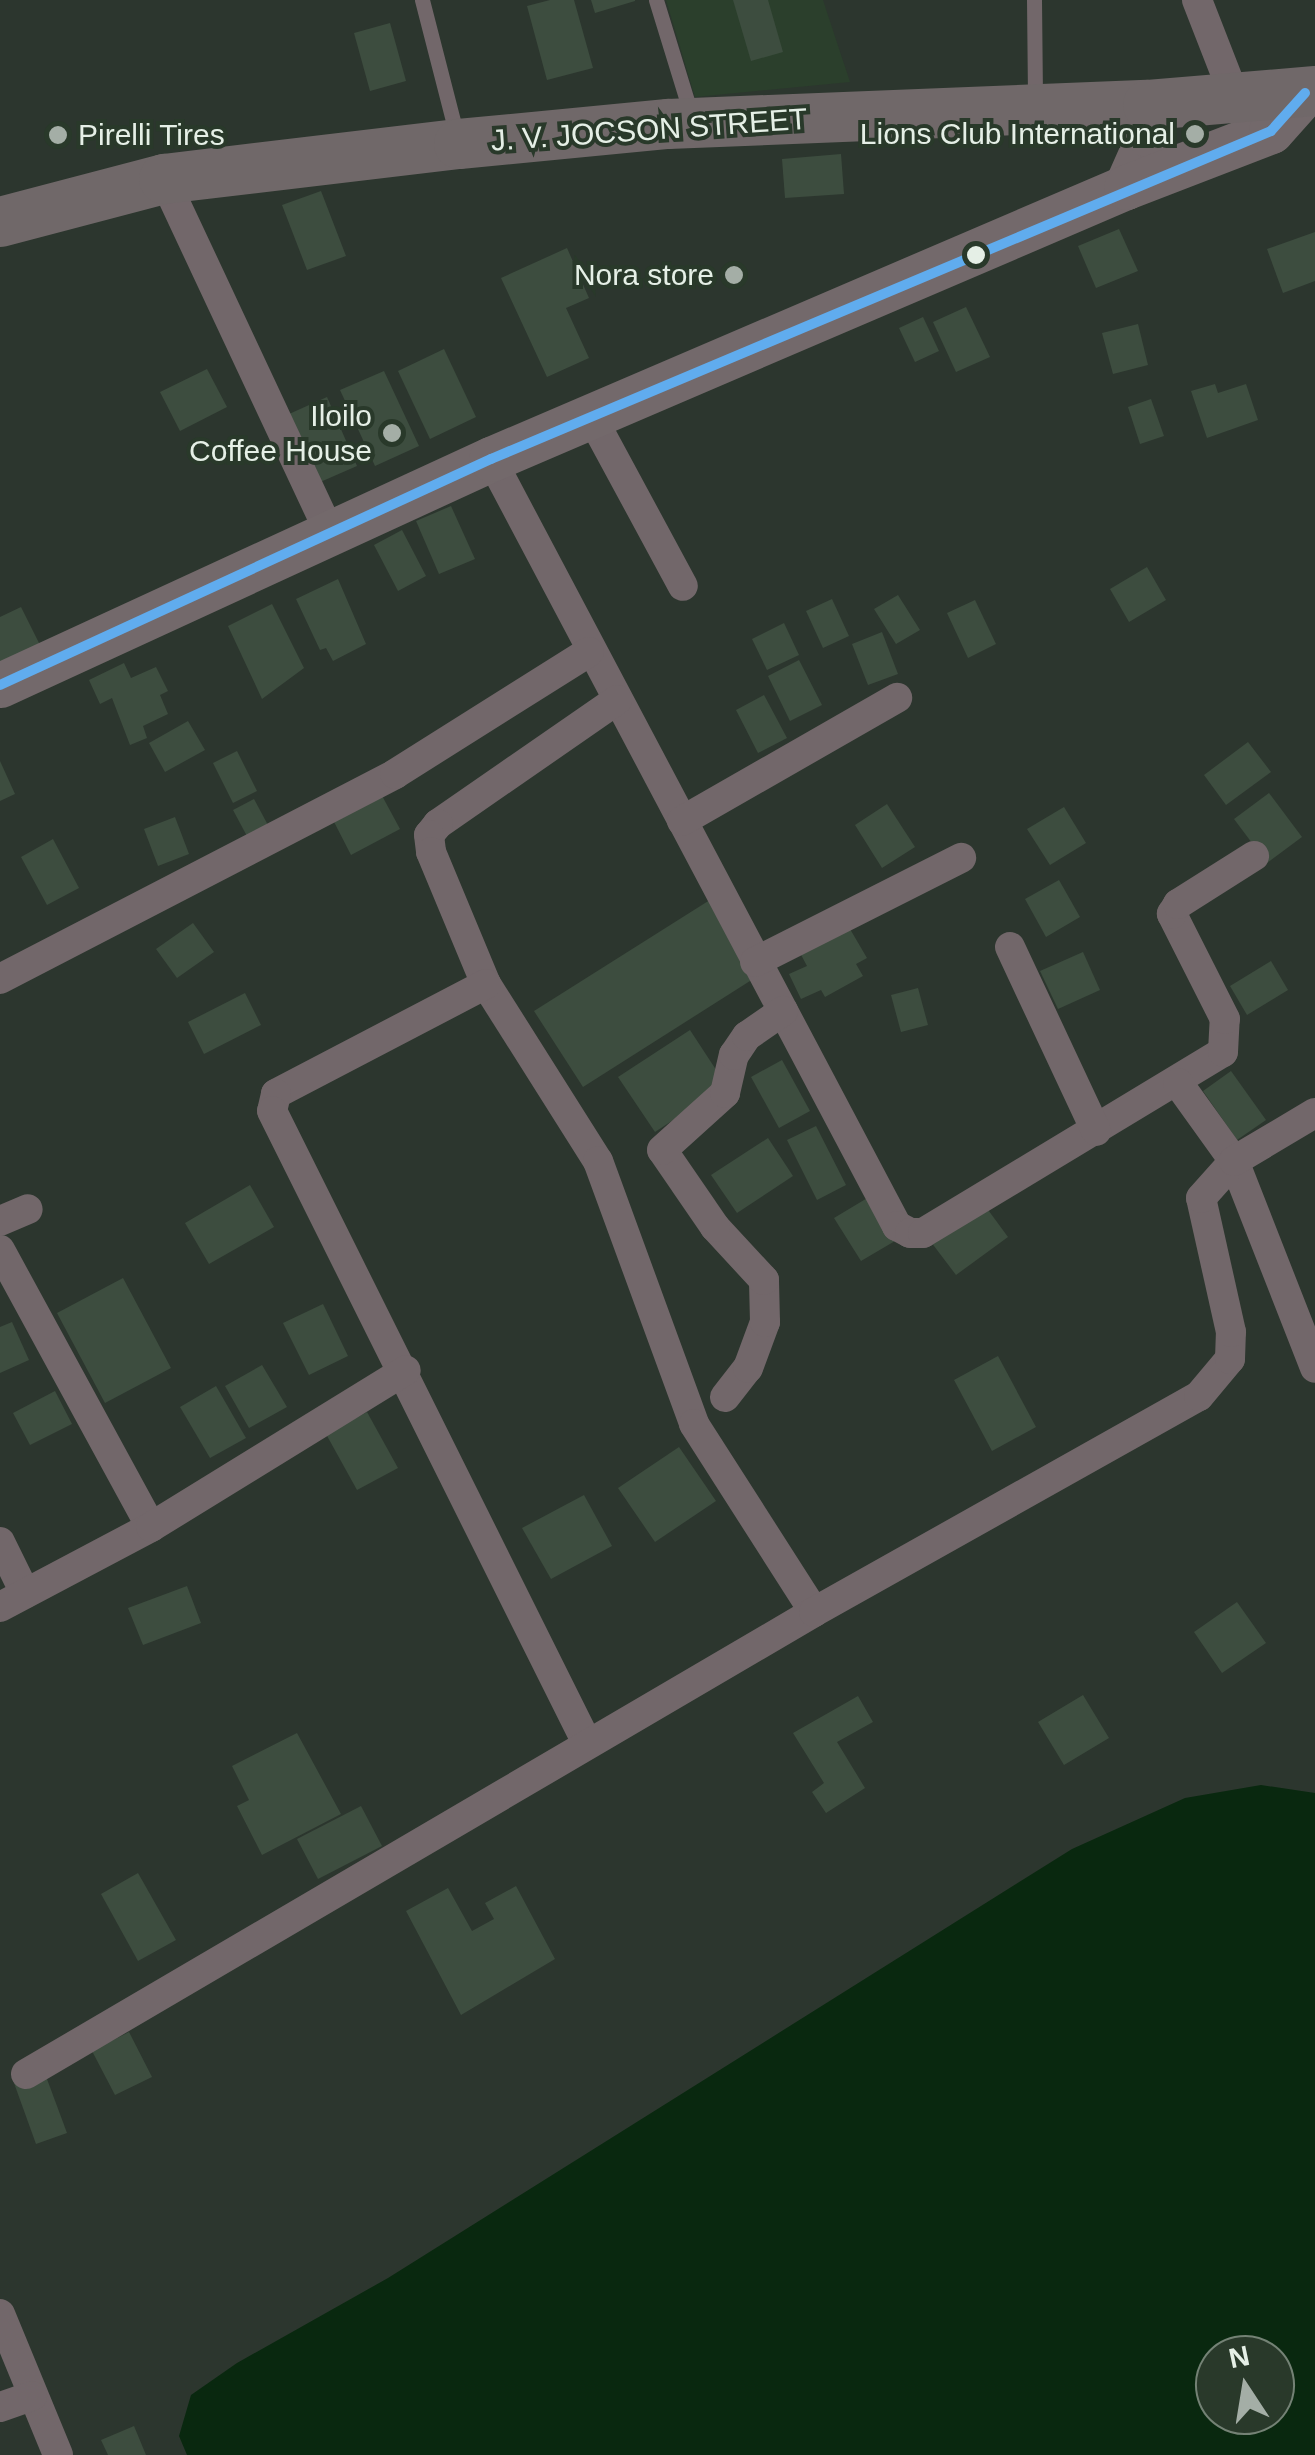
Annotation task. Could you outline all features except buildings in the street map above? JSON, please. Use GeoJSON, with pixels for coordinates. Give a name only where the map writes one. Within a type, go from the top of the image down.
{"type":"FeatureCollection","features":[{"type":"Feature","properties":{"kind":"main road","name":"J. V. JOCSON STREET"},"geometry":{"type":"LineString","coordinates":[[0,222],[164,179],[459,144],[694,123],[1148,105],[1310,92]]}},
{"type":"Feature","properties":{"kind":"main road"},"geometry":{"type":"LineString","coordinates":[[0,685],[491,459],[1126,186],[1271,132],[1310,92]]}},
{"type":"Feature","properties":{"kind":"main road"},"geometry":{"type":"LineString","coordinates":[[1126,186],[1149,134],[1148,105]]}},
{"type":"Feature","properties":{"kind":"street"},"geometry":{"type":"LineString","coordinates":[[1196,0],[1236,100]]}},
{"type":"Feature","properties":{"kind":"street"},"geometry":{"type":"LineString","coordinates":[[164,179],[330,534]]}},
{"type":"Feature","properties":{"kind":"street"},"geometry":{"type":"LineString","coordinates":[[591,416],[683,586]]}},
{"type":"Feature","properties":{"kind":"street"},"geometry":{"type":"LineString","coordinates":[[491,459],[589,652],[897,1226],[923,1233],[1178,1083],[1223,1052],[1228,1038],[1225,1019],[1174,929],[1172,914],[1178,904],[1254,856]]}},
{"type":"Feature","properties":{"kind":"street"},"geometry":{"type":"LineString","coordinates":[[0,979],[394,774],[589,652]]}},
{"type":"Feature","properties":{"kind":"street"},"geometry":{"type":"LineString","coordinates":[[682,821],[897,698]]}},
{"type":"Feature","properties":{"kind":"street"},"geometry":{"type":"LineString","coordinates":[[617,700],[429,835],[486,984],[598,1160],[694,1424],[814,1612]]}},
{"type":"Feature","properties":{"kind":"street"},"geometry":{"type":"LineString","coordinates":[[755,962],[961,858]]}},
{"type":"Feature","properties":{"kind":"street"},"geometry":{"type":"LineString","coordinates":[[1010,947],[1096,1131]]}},
{"type":"Feature","properties":{"kind":"street"},"geometry":{"type":"LineString","coordinates":[[486,984],[271,1100],[587,1743]]}},
{"type":"Feature","properties":{"kind":"street"},"geometry":{"type":"LineString","coordinates":[[725,1397],[748,1368],[765,1322],[764,1280],[716,1227],[662,1150],[725,1093],[734,1055],[747,1036],[783,1011]]}},
{"type":"Feature","properties":{"kind":"street"},"geometry":{"type":"LineString","coordinates":[[1178,1083],[1234,1162],[1315,1368]]}},
{"type":"Feature","properties":{"kind":"street"},"geometry":{"type":"LineString","coordinates":[[26,2074],[587,1743],[1199,1396],[1220,1376],[1230,1359],[1231,1332],[1201,1198],[1234,1162],[1315,1112]]}},
{"type":"Feature","properties":{"kind":"street"},"geometry":{"type":"LineString","coordinates":[[0,1222],[28,1209]]}},
{"type":"Feature","properties":{"kind":"street"},"geometry":{"type":"LineString","coordinates":[[0,1250],[152,1528]]}},
{"type":"Feature","properties":{"kind":"street"},"geometry":{"type":"LineString","coordinates":[[0,1542],[12,1600],[152,1528],[406,1370]]}},
{"type":"Feature","properties":{"kind":"street"},"geometry":{"type":"LineString","coordinates":[[0,2314],[58,2455]]}},
{"type":"Feature","properties":{"kind":"street"},"geometry":{"type":"LineString","coordinates":[[0,2407],[32,2396]]}},
{"type":"Feature","properties":{"kind":"lane"},"geometry":{"type":"LineString","coordinates":[[422,0],[459,144]]}},
{"type":"Feature","properties":{"kind":"lane"},"geometry":{"type":"LineString","coordinates":[[656,0],[694,123]]}},
{"type":"Feature","properties":{"kind":"lane"},"geometry":{"type":"LineString","coordinates":[[1034,0],[1035,108]]}},
{"type":"Feature","properties":{"kind":"shaded area"},"geometry":{"type":"Polygon","coordinates":[[[666,0],[823,0],[850,82],[695,97],[666,0]]]}},
{"type":"Feature","properties":{"kind":"shaded area"},"geometry":{"type":"Polygon","coordinates":[[[1261,1785],[1315,1793],[1315,2455],[187,2455],[179,2436],[191,2395],[237,2363],[388,2278],[1072,1849],[1185,1798],[1261,1785]]]}},
{"type":"Feature","properties":{"kind":"transit line"},"geometry":{"type":"LineString","coordinates":[[0,685],[491,459],[1271,131],[1305,93]]}},
{"type":"Feature","properties":{"kind":"place","name":"Lions Club International"},"geometry":{"type":"Point","coordinates":[1195,134]}},
{"type":"Feature","properties":{"kind":"place","name":"Pirelli Tires"},"geometry":{"type":"Point","coordinates":[58,135]}},
{"type":"Feature","properties":{"kind":"place","name":"Nora store"},"geometry":{"type":"Point","coordinates":[734,275]}},
{"type":"Feature","properties":{"kind":"place","name":"Iloilo Coffee House"},"geometry":{"type":"Point","coordinates":[392,433]}}]}
